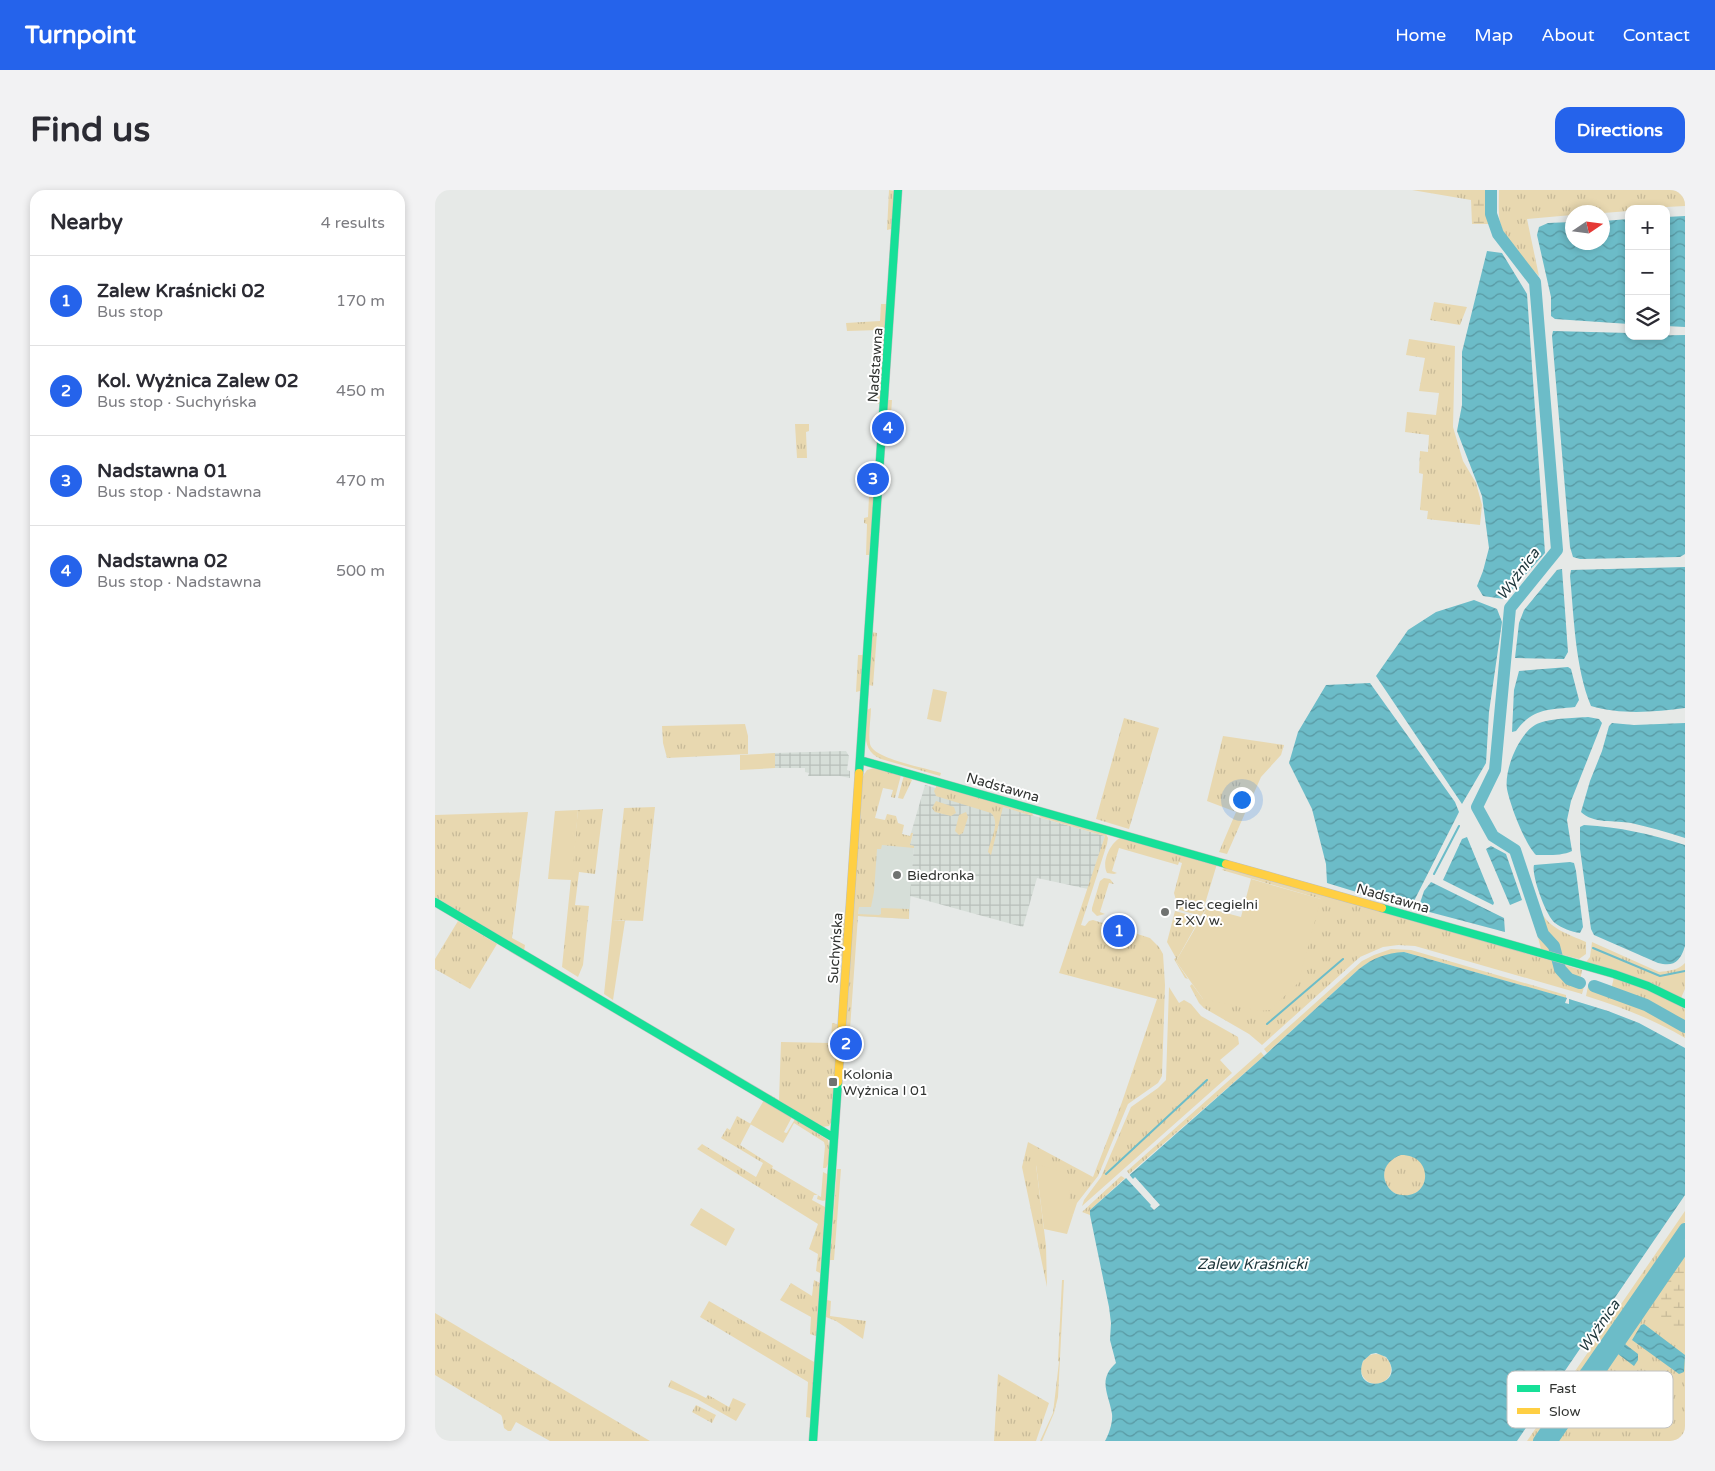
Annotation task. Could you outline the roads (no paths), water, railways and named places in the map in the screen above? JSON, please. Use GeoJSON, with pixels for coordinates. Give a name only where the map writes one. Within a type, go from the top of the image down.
{"type":"FeatureCollection","features":[{"type":"Feature","properties":{"kind":"street","name":"Nadstawna"},"geometry":{"type":"LineString","coordinates":[[898,190],[860,760],[1566,960],[1633,980],[1685,1004]]}},
{"type":"Feature","properties":{"kind":"street","name":"Suchyńska"},"geometry":{"type":"LineString","coordinates":[[813,1441],[860,760]]}},
{"type":"Feature","properties":{"kind":"street"},"geometry":{"type":"LineString","coordinates":[[435,902],[834,1138]]}},
{"type":"Feature","properties":{"kind":"water"},"geometry":{"type":"Polygon","coordinates":[[[1685,216],[1685,327],[1670,326],[1670,217],[1685,216]]]}},
{"type":"Feature","properties":{"kind":"water"},"geometry":{"type":"Polygon","coordinates":[[[1625,219],[1625,324],[1555,319],[1551,316],[1551,297],[1537,235],[1539,227],[1548,223],[1565,222],[1565,250],[1610,250],[1610,220],[1625,219]]]}},
{"type":"Feature","properties":{"kind":"water"},"geometry":{"type":"Polygon","coordinates":[[[1487,251],[1502,253],[1527,294],[1545,553],[1504,599],[1483,596],[1477,586],[1489,548],[1482,496],[1457,431],[1462,405],[1462,352],[1487,251]]]}},
{"type":"Feature","properties":{"kind":"water"},"geometry":{"type":"Polygon","coordinates":[[[1553,331],[1625,333],[1625,340],[1670,340],[1670,335],[1685,335],[1685,554],[1680,557],[1580,559],[1573,557],[1570,547],[1553,331]]]}},
{"type":"Feature","properties":{"kind":"water"},"geometry":{"type":"Polygon","coordinates":[[[1685,567],[1685,708],[1626,712],[1591,706],[1578,659],[1571,570],[1685,567]]]}},
{"type":"Feature","properties":{"kind":"water"},"geometry":{"type":"Polygon","coordinates":[[[1562,569],[1568,652],[1564,659],[1515,658],[1519,623],[1524,610],[1557,570],[1562,569]]]}},
{"type":"Feature","properties":{"kind":"water"},"geometry":{"type":"Polygon","coordinates":[[[1474,600],[1497,609],[1502,622],[1489,712],[1486,763],[1462,804],[1376,676],[1408,630],[1436,612],[1474,600]]]}},
{"type":"Feature","properties":{"kind":"water"},"geometry":{"type":"Polygon","coordinates":[[[1568,667],[1571,669],[1579,700],[1575,707],[1549,710],[1535,714],[1522,723],[1516,731],[1512,732],[1514,690],[1519,671],[1568,667]]]}},
{"type":"Feature","properties":{"kind":"water"},"geometry":{"type":"Polygon","coordinates":[[[1370,683],[1455,802],[1459,812],[1409,908],[1327,883],[1326,864],[1312,809],[1289,763],[1298,732],[1326,685],[1370,683]]]}},
{"type":"Feature","properties":{"kind":"water"},"geometry":{"type":"Polygon","coordinates":[[[1588,717],[1599,719],[1602,723],[1571,801],[1567,820],[1572,851],[1559,854],[1536,855],[1527,842],[1519,824],[1507,789],[1508,773],[1513,754],[1523,737],[1535,725],[1553,720],[1588,717]]]}},
{"type":"Feature","properties":{"kind":"water"},"geometry":{"type":"Polygon","coordinates":[[[1612,723],[1634,725],[1685,723],[1685,838],[1631,823],[1598,820],[1581,812],[1609,726],[1612,723]]]}},
{"type":"Feature","properties":{"kind":"water"},"geometry":{"type":"Polygon","coordinates":[[[1584,825],[1610,827],[1685,845],[1685,946],[1676,962],[1672,964],[1658,963],[1594,935],[1591,929],[1580,849],[1580,827],[1584,825]]]}},
{"type":"Feature","properties":{"kind":"water"},"geometry":{"type":"Polygon","coordinates":[[[1467,837],[1494,903],[1493,905],[1443,880],[1462,839],[1467,837]]]}},
{"type":"Feature","properties":{"kind":"water"},"geometry":{"type":"Polygon","coordinates":[[[1491,846],[1506,854],[1522,900],[1510,905],[1486,849],[1491,846]]]}},
{"type":"Feature","properties":{"kind":"water"},"geometry":{"type":"Polygon","coordinates":[[[1574,863],[1576,871],[1583,927],[1580,933],[1563,928],[1551,919],[1540,895],[1534,870],[1534,865],[1574,863]]]}},
{"type":"Feature","properties":{"kind":"water"},"geometry":{"type":"Polygon","coordinates":[[[1431,882],[1504,918],[1505,932],[1418,909],[1424,891],[1431,882]]]}},
{"type":"Feature","properties":{"kind":"water","name":"Zalew Kraśnicki"},"geometry":{"type":"Polygon","coordinates":[[[1404,952],[1567,998],[1565,1003],[1569,1004],[1569,999],[1608,1011],[1639,1023],[1685,1048],[1685,1195],[1565,1371],[1507,1371],[1507,1428],[1526,1428],[1517,1441],[1105,1441],[1112,1417],[1106,1381],[1110,1369],[1116,1363],[1110,1340],[1111,1323],[1109,1307],[1090,1210],[1359,969],[1369,962],[1386,955],[1404,952]],[[1401,1155],[1393,1159],[1385,1170],[1384,1175],[1387,1185],[1395,1193],[1402,1195],[1412,1194],[1419,1190],[1423,1184],[1424,1169],[1420,1162],[1412,1157],[1401,1155]],[[1376,1353],[1371,1354],[1363,1361],[1361,1372],[1364,1380],[1371,1383],[1386,1381],[1391,1375],[1391,1367],[1386,1357],[1376,1353]]]}},
{"type":"Feature","properties":{"kind":"water"},"geometry":{"type":"Polygon","coordinates":[[[1644,1324],[1685,1355],[1684,1372],[1679,1374],[1632,1340],[1641,1325],[1644,1324]]]}},
{"type":"Feature","properties":{"kind":"water"},"geometry":{"type":"Polygon","coordinates":[[[1625,1344],[1638,1354],[1638,1360],[1634,1366],[1618,1354],[1625,1344]]]}},
{"type":"Feature","properties":{"kind":"waterway","name":"Wyżnica"},"geometry":{"type":"LineString","coordinates":[[1491,190],[1491,214],[1498,234],[1535,282],[1557,550],[1510,608],[1495,770],[1477,807],[1493,836],[1515,850],[1543,934],[1554,946],[1560,969],[1569,979],[1580,983]]}},
{"type":"Feature","properties":{"kind":"waterway"},"geometry":{"type":"LineString","coordinates":[[1434,874],[1459,826]]}},
{"type":"Feature","properties":{"kind":"waterway"},"geometry":{"type":"LineString","coordinates":[[1593,948],[1660,976],[1685,971]]}},
{"type":"Feature","properties":{"kind":"waterway"},"geometry":{"type":"LineString","coordinates":[[1267,1024],[1343,959]]}},
{"type":"Feature","properties":{"kind":"waterway","name":"Wyżnica"},"geometry":{"type":"LineString","coordinates":[[1594,986],[1646,1005],[1685,1027]]}},
{"type":"Feature","properties":{"kind":"waterway"},"geometry":{"type":"LineString","coordinates":[[1106,1174],[1207,1080]]}},
{"type":"Feature","properties":{"kind":"waterway","name":"Wyżnica"},"geometry":{"type":"LineString","coordinates":[[1587,1371],[1685,1229]]}},
{"type":"Feature","properties":{"kind":"waterway","name":"Wyżnica"},"geometry":{"type":"LineString","coordinates":[[1600,1371],[1685,1246]]}},
{"type":"Feature","properties":{"kind":"waterway","name":"Wyżnica"},"geometry":{"type":"LineString","coordinates":[[1539,1441],[1548,1428]]}},
{"type":"Feature","properties":{"kind":"waterway","name":"Wyżnica"},"geometry":{"type":"LineString","coordinates":[[1552,1441],[1561,1428]]}},
{"type":"Feature","properties":{"kind":"place","name":"Nadstawna 02"},"geometry":{"type":"Point","coordinates":[888,428]}},
{"type":"Feature","properties":{"kind":"place","name":"Nadstawna 01"},"geometry":{"type":"Point","coordinates":[873,479]}},
{"type":"Feature","properties":{"kind":"place","name":"Biedronka"},"geometry":{"type":"Point","coordinates":[897,875]}},
{"type":"Feature","properties":{"kind":"place","name":"Piec cegielni z XV w."},"geometry":{"type":"Point","coordinates":[1165,912]}},
{"type":"Feature","properties":{"kind":"place","name":"Zalew Kraśnicki 02"},"geometry":{"type":"Point","coordinates":[1119,931]}},
{"type":"Feature","properties":{"kind":"place","name":"Kol. Wyżnica Zalew 02"},"geometry":{"type":"Point","coordinates":[846,1044]}},
{"type":"Feature","properties":{"kind":"place","name":"Kolonia Wyżnica I 01"},"geometry":{"type":"Point","coordinates":[833,1082]}}]}
